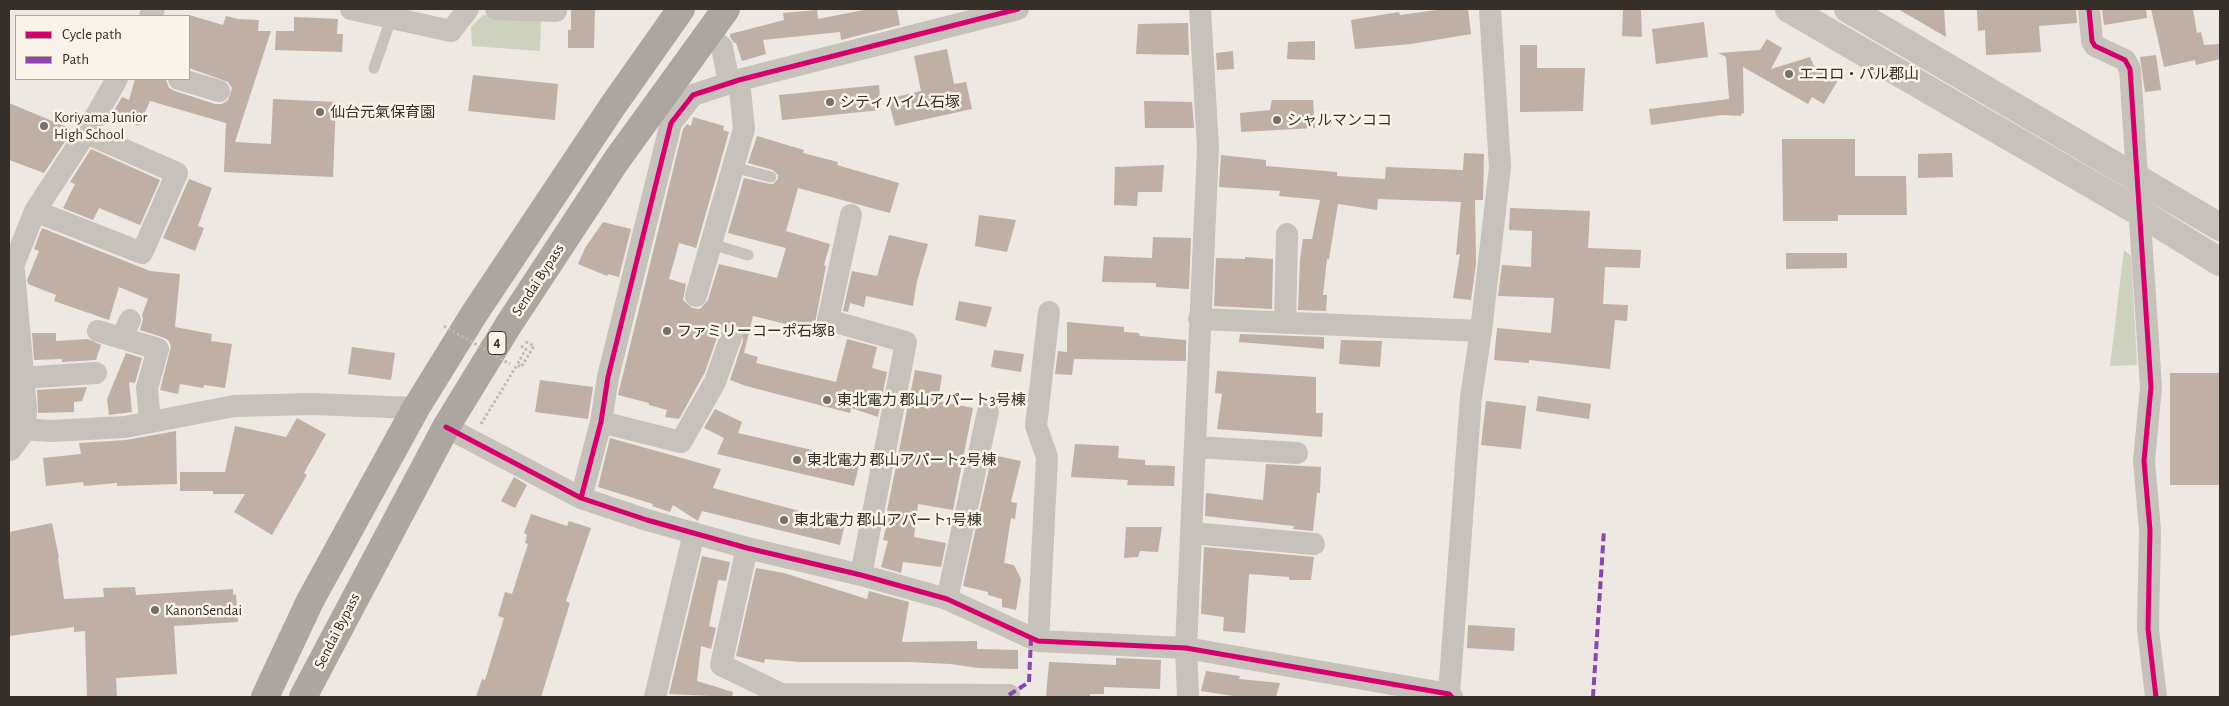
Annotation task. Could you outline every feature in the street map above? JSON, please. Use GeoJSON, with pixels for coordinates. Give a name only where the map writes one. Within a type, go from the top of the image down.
{"type":"FeatureCollection","features":[{"type":"Feature","properties":{"kind":"highway","name":"4"},"geometry":{"type":"LineString","coordinates":[[265,697],[310,601],[416,408],[474,314],[612,107],[681,9]]}},
{"type":"Feature","properties":{"kind":"highway","name":"Sendai Bypass"},"geometry":{"type":"LineString","coordinates":[[303,697],[378,552],[455,432],[509,324],[616,161],[726,9]]}},
{"type":"Feature","properties":{"kind":"street"},"geometry":{"type":"LineString","coordinates":[[351,9],[451,31],[468,9]]}},
{"type":"Feature","properties":{"kind":"street"},"geometry":{"type":"LineString","coordinates":[[496,9],[556,11],[556,9]]}},
{"type":"Feature","properties":{"kind":"street"},"geometry":{"type":"LineString","coordinates":[[581,498],[601,422],[608,378],[671,123],[694,96],[734,82],[1018,9]]}},
{"type":"Feature","properties":{"kind":"street"},"geometry":{"type":"LineString","coordinates":[[1188,697],[1186,648],[1208,148],[1200,9]]}},
{"type":"Feature","properties":{"kind":"street"},"geometry":{"type":"LineString","coordinates":[[455,432],[581,498],[647,520],[747,548],[861,575],[947,599],[1038,641],[1186,648],[1450,696],[1471,397],[1481,331],[1500,167],[1490,9]]}},
{"type":"Feature","properties":{"kind":"street"},"geometry":{"type":"LineString","coordinates":[[1789,9],[2139,212],[2220,262]]}},
{"type":"Feature","properties":{"kind":"street"},"geometry":{"type":"LineString","coordinates":[[1848,9],[2220,227]]}},
{"type":"Feature","properties":{"kind":"street"},"geometry":{"type":"LineString","coordinates":[[2089,9],[2092,40],[2095,46],[2114,53],[2129,64],[2134,110],[2151,388],[2144,461],[2150,530],[2148,629],[2156,697]]}},
{"type":"Feature","properties":{"kind":"street"},"geometry":{"type":"LineString","coordinates":[[696,296],[744,129],[734,82],[722,47],[708,34]]}},
{"type":"Feature","properties":{"kind":"street"},"geometry":{"type":"LineString","coordinates":[[116,80],[86,133],[35,211],[10,271],[21,378],[16,438],[51,431],[125,427],[234,406],[312,404],[416,408]]}},
{"type":"Feature","properties":{"kind":"street"},"geometry":{"type":"LineString","coordinates":[[182,80],[219,92]]}},
{"type":"Feature","properties":{"kind":"street"},"geometry":{"type":"LineString","coordinates":[[35,211],[142,253],[177,173],[86,133]]}},
{"type":"Feature","properties":{"kind":"street"},"geometry":{"type":"LineString","coordinates":[[851,215],[828,320],[906,342],[861,575]]}},
{"type":"Feature","properties":{"kind":"street"},"geometry":{"type":"LineString","coordinates":[[1285,322],[1287,234]]}},
{"type":"Feature","properties":{"kind":"street"},"geometry":{"type":"LineString","coordinates":[[1038,641],[1047,457],[1036,426],[1049,312]]}},
{"type":"Feature","properties":{"kind":"street"},"geometry":{"type":"LineString","coordinates":[[1199,319],[1481,331]]}},
{"type":"Feature","properties":{"kind":"street"},"geometry":{"type":"LineString","coordinates":[[98,330],[126,329],[158,349],[147,388],[150,422]]}},
{"type":"Feature","properties":{"kind":"street"},"geometry":{"type":"LineString","coordinates":[[601,422],[681,442],[715,382],[731,336]]}},
{"type":"Feature","properties":{"kind":"street"},"geometry":{"type":"LineString","coordinates":[[21,378],[96,373]]}},
{"type":"Feature","properties":{"kind":"street"},"geometry":{"type":"LineString","coordinates":[[947,599],[988,412]]}},
{"type":"Feature","properties":{"kind":"street"},"geometry":{"type":"LineString","coordinates":[[1196,447],[1296,453]]}},
{"type":"Feature","properties":{"kind":"street"},"geometry":{"type":"LineString","coordinates":[[655,697],[694,533]]}},
{"type":"Feature","properties":{"kind":"street"},"geometry":{"type":"LineString","coordinates":[[1192,533],[1314,544]]}},
{"type":"Feature","properties":{"kind":"street"},"geometry":{"type":"LineString","coordinates":[[747,548],[721,665],[760,691],[781,694],[1009,695],[1009,697]]}},
{"type":"Feature","properties":{"kind":"lane"},"geometry":{"type":"LineString","coordinates":[[374,68],[391,19]]}},
{"type":"Feature","properties":{"kind":"lane"},"geometry":{"type":"LineString","coordinates":[[733,167],[771,177]]}},
{"type":"Feature","properties":{"kind":"lane"},"geometry":{"type":"LineString","coordinates":[[711,244],[748,255]]}},
{"type":"Feature","properties":{"kind":"path"},"geometry":{"type":"LineString","coordinates":[[444,326],[510,364]]}},
{"type":"Feature","properties":{"kind":"path"},"geometry":{"type":"LineString","coordinates":[[455,432],[473,423],[479,427],[518,364],[521,367],[534,346],[519,338]]}},
{"type":"Feature","properties":{"kind":"green space"},"geometry":{"type":"Polygon","coordinates":[[[483,15],[541,17],[540,51],[472,46],[471,27],[483,15]]]}},
{"type":"Feature","properties":{"kind":"green space"},"geometry":{"type":"Polygon","coordinates":[[[2124,250],[2131,256],[2137,365],[2110,366],[2124,250]]]}},
{"type":"Feature","properties":{"kind":"building"},"geometry":{"type":"Polygon","coordinates":[[[571,9],[595,9],[594,48],[568,48],[568,30],[571,30],[571,9]]]}},
{"type":"Feature","properties":{"kind":"building"},"geometry":{"type":"Polygon","coordinates":[[[869,9],[897,9],[900,25],[841,40],[840,32],[763,40],[766,54],[742,61],[736,43],[730,37],[730,34],[784,20],[783,13],[817,10],[818,19],[869,9]]]}},
{"type":"Feature","properties":{"kind":"building"},"geometry":{"type":"Polygon","coordinates":[[[1444,9],[1468,9],[1471,34],[1411,44],[1355,49],[1351,20],[1399,12],[1400,15],[1444,9]]]}},
{"type":"Feature","properties":{"kind":"building"},"geometry":{"type":"Polygon","coordinates":[[[1623,9],[1641,9],[1642,37],[1622,36],[1623,9]]]}},
{"type":"Feature","properties":{"kind":"building"},"geometry":{"type":"Polygon","coordinates":[[[1898,9],[1944,9],[1946,37],[1898,9]]]}},
{"type":"Feature","properties":{"kind":"building"},"geometry":{"type":"Polygon","coordinates":[[[1977,9],[2076,9],[2077,23],[2039,26],[2041,52],[1986,55],[1985,30],[1978,31],[1977,9]]]}},
{"type":"Feature","properties":{"kind":"building"},"geometry":{"type":"Polygon","coordinates":[[[2102,9],[2146,9],[2147,18],[2104,25],[2102,9]]]}},
{"type":"Feature","properties":{"kind":"building"},"geometry":{"type":"Polygon","coordinates":[[[2151,9],[2193,9],[2197,33],[2201,32],[2204,45],[2220,44],[2220,59],[2196,65],[2195,60],[2164,67],[2151,9]]]}},
{"type":"Feature","properties":{"kind":"building"},"geometry":{"type":"Polygon","coordinates":[[[190,15],[223,25],[226,16],[238,19],[259,20],[258,31],[271,31],[235,142],[271,144],[273,99],[336,102],[333,177],[224,172],[226,123],[150,101],[139,126],[112,114],[122,97],[129,100],[135,80],[166,80],[169,88],[175,91],[215,104],[222,104],[228,100],[232,88],[228,82],[190,68],[190,15]]]}},
{"type":"Feature","properties":{"kind":"building"},"geometry":{"type":"Polygon","coordinates":[[[294,17],[338,19],[337,34],[343,34],[342,52],[275,50],[276,31],[294,31],[294,17]]]}},
{"type":"Feature","properties":{"kind":"building"},"geometry":{"type":"Polygon","coordinates":[[[1704,22],[1708,57],[1656,64],[1652,29],[1704,22]]]}},
{"type":"Feature","properties":{"kind":"building"},"geometry":{"type":"Polygon","coordinates":[[[1188,23],[1189,55],[1136,54],[1138,24],[1188,23]]]}},
{"type":"Feature","properties":{"kind":"building"},"geometry":{"type":"Polygon","coordinates":[[[1767,39],[1782,48],[1771,69],[1810,57],[1814,66],[1838,80],[1824,104],[1812,97],[1808,104],[1743,67],[1744,113],[1741,116],[1722,115],[1651,125],[1649,109],[1729,99],[1726,57],[1718,53],[1760,50],[1767,39]]]}},
{"type":"Feature","properties":{"kind":"building"},"geometry":{"type":"Polygon","coordinates":[[[1315,41],[1315,60],[1287,59],[1288,42],[1315,41]]]}},
{"type":"Feature","properties":{"kind":"building"},"geometry":{"type":"Polygon","coordinates":[[[1520,45],[1537,45],[1537,68],[1585,68],[1583,111],[1520,112],[1520,45]]]}},
{"type":"Feature","properties":{"kind":"building"},"geometry":{"type":"Polygon","coordinates":[[[947,49],[954,84],[966,82],[972,109],[895,126],[888,99],[921,91],[914,56],[947,49]]]}},
{"type":"Feature","properties":{"kind":"building"},"geometry":{"type":"Polygon","coordinates":[[[1233,51],[1234,69],[1217,70],[1216,53],[1233,51]]]}},
{"type":"Feature","properties":{"kind":"building"},"geometry":{"type":"Polygon","coordinates":[[[2156,55],[2161,90],[2145,92],[2140,57],[2156,55]]]}},
{"type":"Feature","properties":{"kind":"building"},"geometry":{"type":"Polygon","coordinates":[[[473,75],[558,84],[555,120],[468,111],[473,75]]]}},
{"type":"Feature","properties":{"kind":"building","name":"シティハイム石塚"},"geometry":{"type":"Polygon","coordinates":[[[879,85],[881,110],[782,120],[779,95],[879,85]]]}},
{"type":"Feature","properties":{"kind":"building","name":"シャルマンココ"},"geometry":{"type":"Polygon","coordinates":[[[1272,100],[1313,100],[1315,128],[1241,132],[1240,113],[1270,110],[1272,100]]]}},
{"type":"Feature","properties":{"kind":"building"},"geometry":{"type":"Polygon","coordinates":[[[1144,101],[1192,102],[1194,128],[1145,128],[1144,101]]]}},
{"type":"Feature","properties":{"kind":"building"},"geometry":{"type":"Polygon","coordinates":[[[9,103],[69,128],[67,133],[70,134],[44,173],[9,160],[9,103]]]}},
{"type":"Feature","properties":{"kind":"building"},"geometry":{"type":"Polygon","coordinates":[[[693,117],[724,126],[723,130],[729,132],[696,248],[679,243],[669,279],[686,284],[683,300],[692,308],[700,309],[708,300],[719,264],[777,278],[786,248],[728,233],[744,178],[770,184],[773,184],[778,179],[778,175],[773,170],[748,163],[757,136],[804,150],[803,153],[838,162],[837,165],[899,183],[890,213],[798,188],[786,231],[830,244],[824,265],[826,266],[815,323],[818,329],[842,338],[753,316],[744,353],[758,357],[756,363],[836,382],[847,339],[877,347],[872,368],[887,372],[878,417],[851,408],[850,413],[746,386],[730,380],[743,341],[741,329],[735,325],[723,327],[719,332],[705,372],[679,419],[665,417],[667,410],[618,395],[683,129],[687,124],[691,126],[693,117]]]}},
{"type":"Feature","properties":{"kind":"building"},"geometry":{"type":"Polygon","coordinates":[[[1782,139],[1855,139],[1855,176],[1906,176],[1907,215],[1838,215],[1838,221],[1783,221],[1782,139]]]}},
{"type":"Feature","properties":{"kind":"building"},"geometry":{"type":"Polygon","coordinates":[[[91,149],[160,180],[140,225],[99,208],[93,220],[63,208],[75,184],[70,182],[91,149]]]}},
{"type":"Feature","properties":{"kind":"building"},"geometry":{"type":"Polygon","coordinates":[[[1464,153],[1484,154],[1483,200],[1475,200],[1476,264],[1471,300],[1453,298],[1460,254],[1456,255],[1461,202],[1378,199],[1377,210],[1338,204],[1329,259],[1327,259],[1323,295],[1327,295],[1326,311],[1298,310],[1300,260],[1303,239],[1312,239],[1320,200],[1279,196],[1280,191],[1219,187],[1221,155],[1266,160],[1266,166],[1337,172],[1337,176],[1385,179],[1386,167],[1463,170],[1464,153]]]}},
{"type":"Feature","properties":{"kind":"building"},"geometry":{"type":"Polygon","coordinates":[[[1952,153],[1953,177],[1918,178],[1918,154],[1952,153]]]}},
{"type":"Feature","properties":{"kind":"building"},"geometry":{"type":"Polygon","coordinates":[[[1164,165],[1162,192],[1138,192],[1137,206],[1114,205],[1115,167],[1164,165]]]}},
{"type":"Feature","properties":{"kind":"building"},"geometry":{"type":"Polygon","coordinates":[[[189,179],[212,188],[198,226],[204,228],[195,251],[163,238],[189,179]]]}},
{"type":"Feature","properties":{"kind":"building"},"geometry":{"type":"Polygon","coordinates":[[[1510,208],[1590,211],[1588,248],[1641,250],[1640,268],[1605,267],[1603,304],[1628,305],[1627,321],[1615,320],[1610,369],[1529,360],[1529,363],[1494,360],[1497,328],[1551,333],[1554,298],[1498,296],[1502,265],[1531,267],[1532,231],[1509,230],[1510,208]]]}},
{"type":"Feature","properties":{"kind":"building"},"geometry":{"type":"Polygon","coordinates":[[[979,215],[1016,220],[1007,252],[975,246],[979,215]]]}},
{"type":"Feature","properties":{"kind":"building"},"geometry":{"type":"Polygon","coordinates":[[[603,222],[631,229],[619,277],[608,274],[607,276],[578,264],[585,248],[603,222]]]}},
{"type":"Feature","properties":{"kind":"building"},"geometry":{"type":"Polygon","coordinates":[[[42,228],[150,271],[180,274],[175,327],[212,334],[211,341],[232,344],[225,388],[204,385],[203,388],[180,384],[178,394],[160,390],[171,346],[168,340],[140,330],[143,319],[142,315],[148,299],[119,287],[109,320],[54,301],[56,295],[28,284],[27,280],[39,251],[34,249],[42,228]]]}},
{"type":"Feature","properties":{"kind":"building"},"geometry":{"type":"Polygon","coordinates":[[[889,235],[928,244],[917,281],[913,306],[866,296],[864,307],[850,303],[848,312],[843,311],[852,271],[877,276],[889,235]]]}},
{"type":"Feature","properties":{"kind":"building"},"geometry":{"type":"Polygon","coordinates":[[[1153,237],[1191,238],[1189,289],[1156,287],[1156,283],[1102,282],[1104,256],[1152,258],[1153,237]]]}},
{"type":"Feature","properties":{"kind":"building"},"geometry":{"type":"Polygon","coordinates":[[[1786,253],[1847,253],[1847,268],[1786,269],[1786,253]]]}},
{"type":"Feature","properties":{"kind":"building"},"geometry":{"type":"Polygon","coordinates":[[[1245,257],[1273,259],[1272,309],[1214,306],[1216,258],[1245,259],[1245,257]]]}},
{"type":"Feature","properties":{"kind":"building"},"geometry":{"type":"Polygon","coordinates":[[[959,301],[992,307],[986,327],[955,320],[959,301]]]}},
{"type":"Feature","properties":{"kind":"building"},"geometry":{"type":"Polygon","coordinates":[[[1067,322],[1124,327],[1124,332],[1139,333],[1140,336],[1186,340],[1186,361],[1074,359],[1072,375],[1055,374],[1058,351],[1067,352],[1067,322]]]}},
{"type":"Feature","properties":{"kind":"building"},"geometry":{"type":"Polygon","coordinates":[[[32,333],[56,333],[56,341],[88,339],[101,345],[96,360],[62,362],[62,359],[34,360],[32,333]]]}},
{"type":"Feature","properties":{"kind":"building"},"geometry":{"type":"Polygon","coordinates":[[[1240,334],[1324,337],[1324,349],[1239,342],[1240,334]]]}},
{"type":"Feature","properties":{"kind":"building"},"geometry":{"type":"Polygon","coordinates":[[[1341,340],[1382,341],[1380,367],[1339,364],[1341,340]]]}},
{"type":"Feature","properties":{"kind":"building"},"geometry":{"type":"Polygon","coordinates":[[[352,347],[395,353],[391,380],[348,374],[352,347]]]}},
{"type":"Feature","properties":{"kind":"building"},"geometry":{"type":"Polygon","coordinates":[[[994,350],[1024,354],[1021,372],[991,367],[994,350]]]}},
{"type":"Feature","properties":{"kind":"building"},"geometry":{"type":"Polygon","coordinates":[[[126,353],[142,358],[135,383],[129,382],[132,412],[109,415],[107,399],[126,353]]]}},
{"type":"Feature","properties":{"kind":"building"},"geometry":{"type":"Polygon","coordinates":[[[915,370],[942,375],[938,401],[973,408],[953,510],[918,504],[914,537],[946,543],[941,567],[903,562],[901,573],[881,567],[888,541],[883,540],[890,511],[887,511],[915,370]]]}},
{"type":"Feature","properties":{"kind":"building"},"geometry":{"type":"Polygon","coordinates":[[[1217,371],[1316,377],[1316,413],[1323,413],[1322,437],[1217,429],[1222,394],[1215,393],[1217,371]]]}},
{"type":"Feature","properties":{"kind":"building"},"geometry":{"type":"Polygon","coordinates":[[[2170,373],[2220,373],[2220,485],[2170,485],[2170,373]]]}},
{"type":"Feature","properties":{"kind":"building"},"geometry":{"type":"Polygon","coordinates":[[[540,380],[593,387],[588,419],[535,412],[540,380]]]}},
{"type":"Feature","properties":{"kind":"building"},"geometry":{"type":"Polygon","coordinates":[[[87,387],[82,401],[74,402],[74,412],[38,413],[37,390],[87,387]]]}},
{"type":"Feature","properties":{"kind":"building"},"geometry":{"type":"Polygon","coordinates":[[[1538,396],[1591,404],[1589,419],[1536,411],[1538,396]]]}},
{"type":"Feature","properties":{"kind":"building"},"geometry":{"type":"Polygon","coordinates":[[[1486,401],[1526,406],[1521,449],[1481,445],[1486,401]]]}},
{"type":"Feature","properties":{"kind":"building","name":"東北電力 郡山アパート2号棟"},"geometry":{"type":"Polygon","coordinates":[[[715,409],[742,422],[738,433],[860,461],[854,486],[717,454],[724,438],[704,428],[715,409]]]}},
{"type":"Feature","properties":{"kind":"building"},"geometry":{"type":"Polygon","coordinates":[[[297,418],[326,434],[304,473],[307,475],[272,535],[234,512],[245,494],[213,494],[213,491],[180,491],[180,472],[225,472],[235,426],[286,437],[297,418]]]}},
{"type":"Feature","properties":{"kind":"building"},"geometry":{"type":"Polygon","coordinates":[[[176,431],[177,484],[117,486],[117,483],[84,486],[83,482],[46,486],[43,458],[81,454],[79,443],[126,440],[176,431]]]}},
{"type":"Feature","properties":{"kind":"building"},"geometry":{"type":"Polygon","coordinates":[[[610,438],[721,469],[713,488],[845,523],[840,545],[702,511],[698,521],[673,505],[670,512],[652,506],[653,504],[598,487],[610,438]]]}},
{"type":"Feature","properties":{"kind":"building"},"geometry":{"type":"Polygon","coordinates":[[[1075,444],[1119,446],[1118,458],[1145,460],[1145,465],[1175,466],[1174,486],[1127,485],[1128,480],[1071,477],[1075,444]]]}},
{"type":"Feature","properties":{"kind":"building"},"geometry":{"type":"Polygon","coordinates":[[[992,455],[1021,461],[1011,502],[1017,503],[1015,519],[1011,518],[1004,563],[1014,565],[1021,579],[1016,610],[1002,607],[1002,599],[988,595],[988,592],[963,586],[992,455]]]}},
{"type":"Feature","properties":{"kind":"building"},"geometry":{"type":"Polygon","coordinates":[[[1266,464],[1321,467],[1320,493],[1317,493],[1313,531],[1293,529],[1294,526],[1205,516],[1206,493],[1263,500],[1266,464]]]}},
{"type":"Feature","properties":{"kind":"building"},"geometry":{"type":"Polygon","coordinates":[[[514,477],[527,485],[515,508],[501,501],[514,477]]]}},
{"type":"Feature","properties":{"kind":"building"},"geometry":{"type":"Polygon","coordinates":[[[531,514],[567,526],[569,521],[591,528],[566,601],[570,603],[541,697],[476,697],[482,679],[485,680],[504,618],[498,616],[505,592],[512,594],[528,544],[525,543],[527,535],[524,533],[531,514]]]}},
{"type":"Feature","properties":{"kind":"building"},"geometry":{"type":"Polygon","coordinates":[[[52,523],[64,599],[104,597],[103,588],[135,587],[136,595],[233,589],[233,595],[236,594],[238,622],[174,626],[177,674],[116,678],[117,697],[87,697],[85,631],[74,632],[74,627],[9,636],[9,532],[52,523]]]}},
{"type":"Feature","properties":{"kind":"building"},"geometry":{"type":"Polygon","coordinates":[[[1126,527],[1162,527],[1158,552],[1140,551],[1138,557],[1124,558],[1126,527]]]}},
{"type":"Feature","properties":{"kind":"building"},"geometry":{"type":"Polygon","coordinates":[[[1204,547],[1314,557],[1311,580],[1289,580],[1289,577],[1249,574],[1245,633],[1223,631],[1224,617],[1201,614],[1204,547]]]}},
{"type":"Feature","properties":{"kind":"building"},"geometry":{"type":"Polygon","coordinates":[[[702,556],[730,562],[726,581],[718,581],[709,626],[716,628],[711,649],[701,646],[697,681],[733,692],[732,697],[669,694],[702,556]]]}},
{"type":"Feature","properties":{"kind":"building"},"geometry":{"type":"Polygon","coordinates":[[[756,568],[784,573],[867,599],[869,591],[909,602],[902,642],[977,641],[977,649],[1018,650],[1018,669],[978,668],[950,664],[909,662],[800,662],[765,659],[764,663],[736,656],[756,568]]]}},
{"type":"Feature","properties":{"kind":"building"},"geometry":{"type":"Polygon","coordinates":[[[1468,625],[1515,628],[1514,651],[1467,648],[1468,625]]]}},
{"type":"Feature","properties":{"kind":"building"},"geometry":{"type":"Polygon","coordinates":[[[1116,658],[1161,660],[1160,689],[1104,687],[1104,694],[1090,694],[1090,697],[1046,697],[1049,662],[1116,665],[1116,658]]]}},
{"type":"Feature","properties":{"kind":"building"},"geometry":{"type":"Polygon","coordinates":[[[1206,671],[1240,676],[1239,679],[1280,683],[1276,697],[1240,697],[1201,691],[1206,671]]]}},
{"type":"Feature","properties":{"kind":"marked path"},"geometry":{"type":"LineString","coordinates":[[1593,697],[1604,530]]}},
{"type":"Feature","properties":{"kind":"marked path"},"geometry":{"type":"LineString","coordinates":[[1009,695],[1029,682],[1031,638]]}},
{"type":"Feature","properties":{"kind":"cycle path"},"geometry":{"type":"LineString","coordinates":[[581,498],[601,422],[608,377],[671,123],[693,95],[739,80],[1018,9]]}},
{"type":"Feature","properties":{"kind":"cycle path"},"geometry":{"type":"LineString","coordinates":[[2089,9],[2092,41],[2095,46],[2125,60],[2130,69],[2151,387],[2144,461],[2150,530],[2148,629],[2156,697]]}},
{"type":"Feature","properties":{"kind":"cycle path"},"geometry":{"type":"LineString","coordinates":[[446,427],[581,498],[647,520],[747,548],[861,575],[947,599],[1038,641],[1186,648],[1449,694],[1452,697]]}},
{"type":"Feature","properties":{"kind":"place","name":"エコロ・パル郡山"},"geometry":{"type":"Point","coordinates":[1789,74]}},
{"type":"Feature","properties":{"kind":"place","name":"シティハイム石塚"},"geometry":{"type":"Point","coordinates":[830,102]}},
{"type":"Feature","properties":{"kind":"place","name":"仙台元氣保育園"},"geometry":{"type":"Point","coordinates":[320,112]}},
{"type":"Feature","properties":{"kind":"place","name":"シャルマンココ"},"geometry":{"type":"Point","coordinates":[1277,120]}},
{"type":"Feature","properties":{"kind":"place","name":"Koriyama Junior High School"},"geometry":{"type":"Point","coordinates":[44,126]}},
{"type":"Feature","properties":{"kind":"place","name":"ファミリーコーポ石塚B"},"geometry":{"type":"Point","coordinates":[667,331]}},
{"type":"Feature","properties":{"kind":"place","name":"東北電力 郡山アパート3号棟"},"geometry":{"type":"Point","coordinates":[827,400]}},
{"type":"Feature","properties":{"kind":"place","name":"東北電力 郡山アパート2号棟"},"geometry":{"type":"Point","coordinates":[797,460]}},
{"type":"Feature","properties":{"kind":"place","name":"東北電力 郡山アパート1号棟"},"geometry":{"type":"Point","coordinates":[784,520]}},
{"type":"Feature","properties":{"kind":"place","name":"KanonSendai"},"geometry":{"type":"Point","coordinates":[155,610]}}]}
